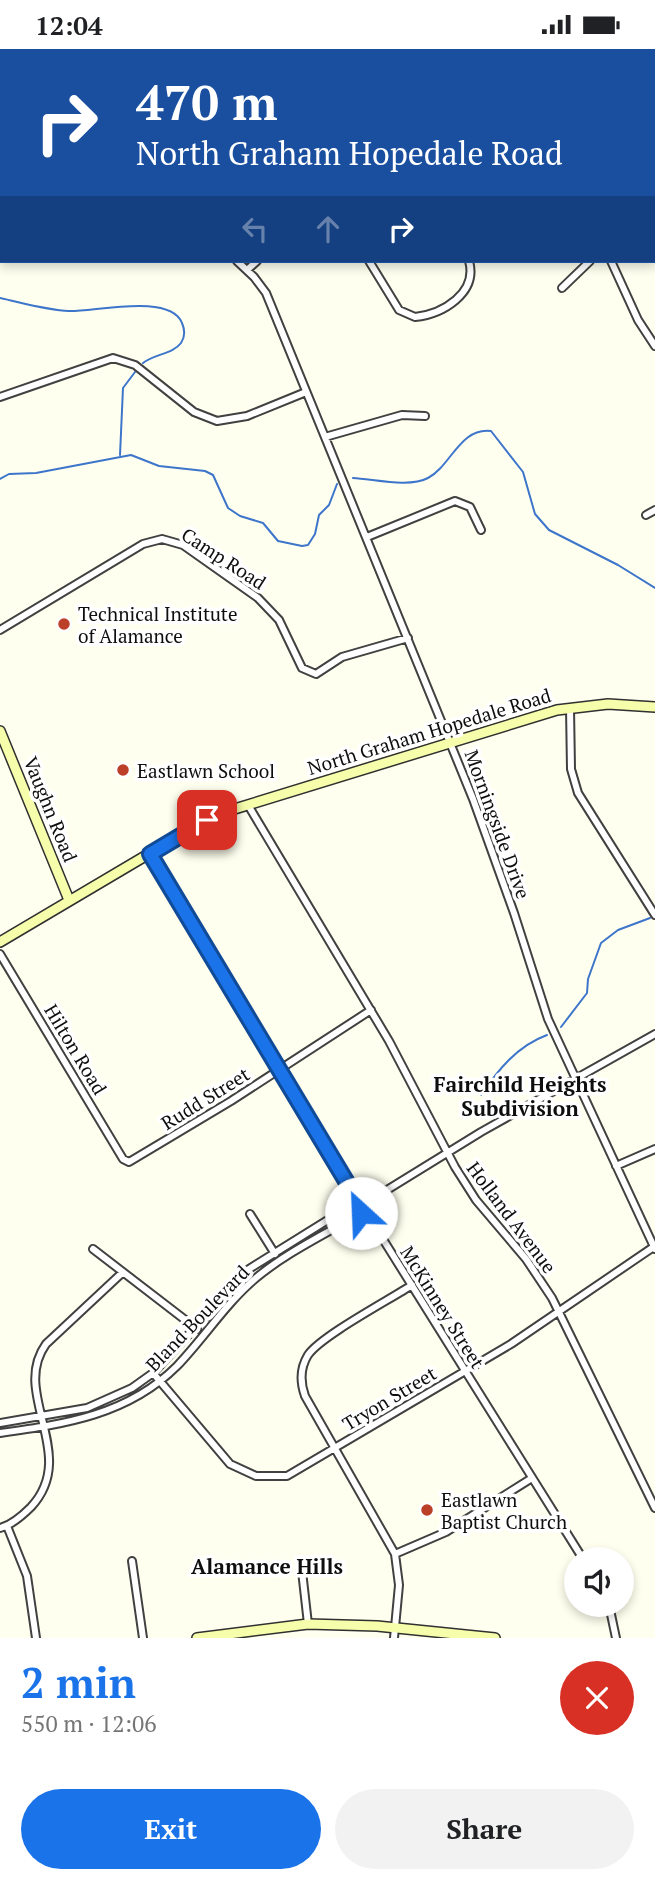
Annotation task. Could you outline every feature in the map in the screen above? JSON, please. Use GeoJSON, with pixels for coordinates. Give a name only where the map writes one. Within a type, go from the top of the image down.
{"type":"FeatureCollection","features":[{"type":"Feature","properties":{"kind":"street","name":"Morningside Drive"},"geometry":{"type":"LineString","coordinates":[[240,263],[266,293],[451,742],[493,851],[544,1009],[655,1248]]}},
{"type":"Feature","properties":{"kind":"street"},"geometry":{"type":"LineString","coordinates":[[247,269],[254,263]]}},
{"type":"Feature","properties":{"kind":"street"},"geometry":{"type":"LineString","coordinates":[[370,263],[399,310],[415,317],[449,304],[461,296],[471,277],[469,263]]}},
{"type":"Feature","properties":{"kind":"street"},"geometry":{"type":"LineString","coordinates":[[562,288],[588,263]]}},
{"type":"Feature","properties":{"kind":"street"},"geometry":{"type":"LineString","coordinates":[[612,263],[639,320],[655,346]]}},
{"type":"Feature","properties":{"kind":"street"},"geometry":{"type":"LineString","coordinates":[[0,397],[113,358],[131,363],[194,412],[217,421],[247,416],[306,392]]}},
{"type":"Feature","properties":{"kind":"street"},"geometry":{"type":"LineString","coordinates":[[325,437],[402,415],[425,416]]}},
{"type":"Feature","properties":{"kind":"street"},"geometry":{"type":"LineString","coordinates":[[367,537],[454,501],[470,507],[481,530]]}},
{"type":"Feature","properties":{"kind":"street"},"geometry":{"type":"LineString","coordinates":[[646,515],[655,510]]}},
{"type":"Feature","properties":{"kind":"street","name":"Camp Road"},"geometry":{"type":"LineString","coordinates":[[0,630],[143,544],[162,539],[183,545],[266,605],[279,621],[302,668],[308,673],[320,673],[342,657],[408,638]]}},
{"type":"Feature","properties":{"kind":"street","name":"North Graham Hopedale Road"},"geometry":{"type":"LineString","coordinates":[[0,942],[196,825],[248,805],[570,708],[607,704],[655,707]]}},
{"type":"Feature","properties":{"kind":"street"},"geometry":{"type":"LineString","coordinates":[[570,708],[571,769],[578,793],[655,915]]}},
{"type":"Feature","properties":{"kind":"street","name":"Vaughn Road"},"geometry":{"type":"LineString","coordinates":[[0,731],[4,754],[69,900]]}},
{"type":"Feature","properties":{"kind":"street","name":"Holland Avenue"},"geometry":{"type":"LineString","coordinates":[[248,805],[371,1010],[476,1200],[538,1275],[655,1508]]}},
{"type":"Feature","properties":{"kind":"street","name":"McKinney Street"},"geometry":{"type":"LineString","coordinates":[[150,854],[361,1206],[575,1547]]}},
{"type":"Feature","properties":{"kind":"street","name":"Hilton Road"},"geometry":{"type":"LineString","coordinates":[[0,954],[126,1161]]}},
{"type":"Feature","properties":{"kind":"street","name":"Rudd Street"},"geometry":{"type":"LineString","coordinates":[[126,1161],[135,1161],[371,1010]]}},
{"type":"Feature","properties":{"kind":"street","name":"Bland Boulevard"},"geometry":{"type":"LineString","coordinates":[[361,1206],[655,1034]]}},
{"type":"Feature","properties":{"kind":"street"},"geometry":{"type":"LineString","coordinates":[[616,1166],[655,1149]]}},
{"type":"Feature","properties":{"kind":"street","name":"Bland Boulevard"},"geometry":{"type":"LineString","coordinates":[[0,1423],[104,1402],[153,1373],[242,1276],[355,1203],[361,1206]]}},
{"type":"Feature","properties":{"kind":"street","name":"Bland Boulevard"},"geometry":{"type":"LineString","coordinates":[[0,1433],[45,1427],[106,1412],[161,1381],[249,1285],[280,1262],[361,1213],[361,1206]]}},
{"type":"Feature","properties":{"kind":"street"},"geometry":{"type":"LineString","coordinates":[[250,1214],[280,1262]]}},
{"type":"Feature","properties":{"kind":"street","name":"Tryon Street"},"geometry":{"type":"LineString","coordinates":[[153,1373],[217,1449],[241,1471],[264,1477],[287,1476],[465,1371],[655,1248]]}},
{"type":"Feature","properties":{"kind":"street"},"geometry":{"type":"LineString","coordinates":[[93,1249],[204,1335]]}},
{"type":"Feature","properties":{"kind":"street"},"geometry":{"type":"LineString","coordinates":[[36,1638],[27,1576],[4,1527],[33,1504],[46,1481],[50,1454],[34,1375],[40,1351],[123,1272]]}},
{"type":"Feature","properties":{"kind":"street"},"geometry":{"type":"LineString","coordinates":[[395,1633],[399,1585],[395,1554],[305,1396],[301,1377],[305,1362],[318,1344],[412,1285]]}},
{"type":"Feature","properties":{"kind":"street"},"geometry":{"type":"LineString","coordinates":[[395,1554],[446,1532],[532,1478]]}},
{"type":"Feature","properties":{"kind":"street"},"geometry":{"type":"LineString","coordinates":[[132,1561],[143,1638]]}},
{"type":"Feature","properties":{"kind":"street"},"geometry":{"type":"LineString","coordinates":[[302,1571],[308,1624]]}},
{"type":"Feature","properties":{"kind":"street"},"geometry":{"type":"LineString","coordinates":[[613,1617],[616,1638]]}},
{"type":"Feature","properties":{"kind":"street"},"geometry":{"type":"LineString","coordinates":[[197,1638],[308,1624],[395,1633],[495,1638]]}},
{"type":"Feature","properties":{"kind":"waterway"},"geometry":{"type":"LineString","coordinates":[[0,298],[69,311],[148,306],[175,314],[184,328],[181,343],[178,347],[143,363]]}},
{"type":"Feature","properties":{"kind":"waterway"},"geometry":{"type":"LineString","coordinates":[[120,455],[123,388],[135,372]]}},
{"type":"Feature","properties":{"kind":"waterway"},"geometry":{"type":"LineString","coordinates":[[353,478],[401,483],[420,481],[436,472],[471,435],[480,431],[491,431],[523,472],[535,514],[549,530],[618,565],[655,588]]}},
{"type":"Feature","properties":{"kind":"waterway"},"geometry":{"type":"LineString","coordinates":[[0,479],[9,474],[36,473],[131,455],[159,466],[205,471],[213,475],[228,508],[240,516],[263,523],[278,541],[302,546],[308,545],[315,534],[319,515],[329,505],[337,484]]}},
{"type":"Feature","properties":{"kind":"waterway"},"geometry":{"type":"LineString","coordinates":[[561,1027],[587,993],[588,979],[601,943],[618,930],[650,918]]}},
{"type":"Feature","properties":{"kind":"waterway"},"geometry":{"type":"LineString","coordinates":[[481,1095],[517,1052],[547,1035]]}},
{"type":"Feature","properties":{"kind":"place","name":"Technical Institute of Alamance"},"geometry":{"type":"Point","coordinates":[64,624]}},
{"type":"Feature","properties":{"kind":"place","name":"Eastlawn School"},"geometry":{"type":"Point","coordinates":[123,770]}},
{"type":"Feature","properties":{"kind":"place","name":"Eastlawn Baptist Church"},"geometry":{"type":"Point","coordinates":[427,1510]}},
{"type":"Feature","properties":{"kind":"district","name":"Fairchild Heights Subdivision"},"geometry":{"type":"Point","coordinates":[520,1096]}},
{"type":"Feature","properties":{"kind":"district","name":"Alamance Hills"},"geometry":{"type":"Point","coordinates":[267,1566]}},
{"type":"Feature","properties":{"kind":"route"},"geometry":{"type":"LineString","coordinates":[[207,820],[150,854],[361,1206],[361,1213]]}}]}
